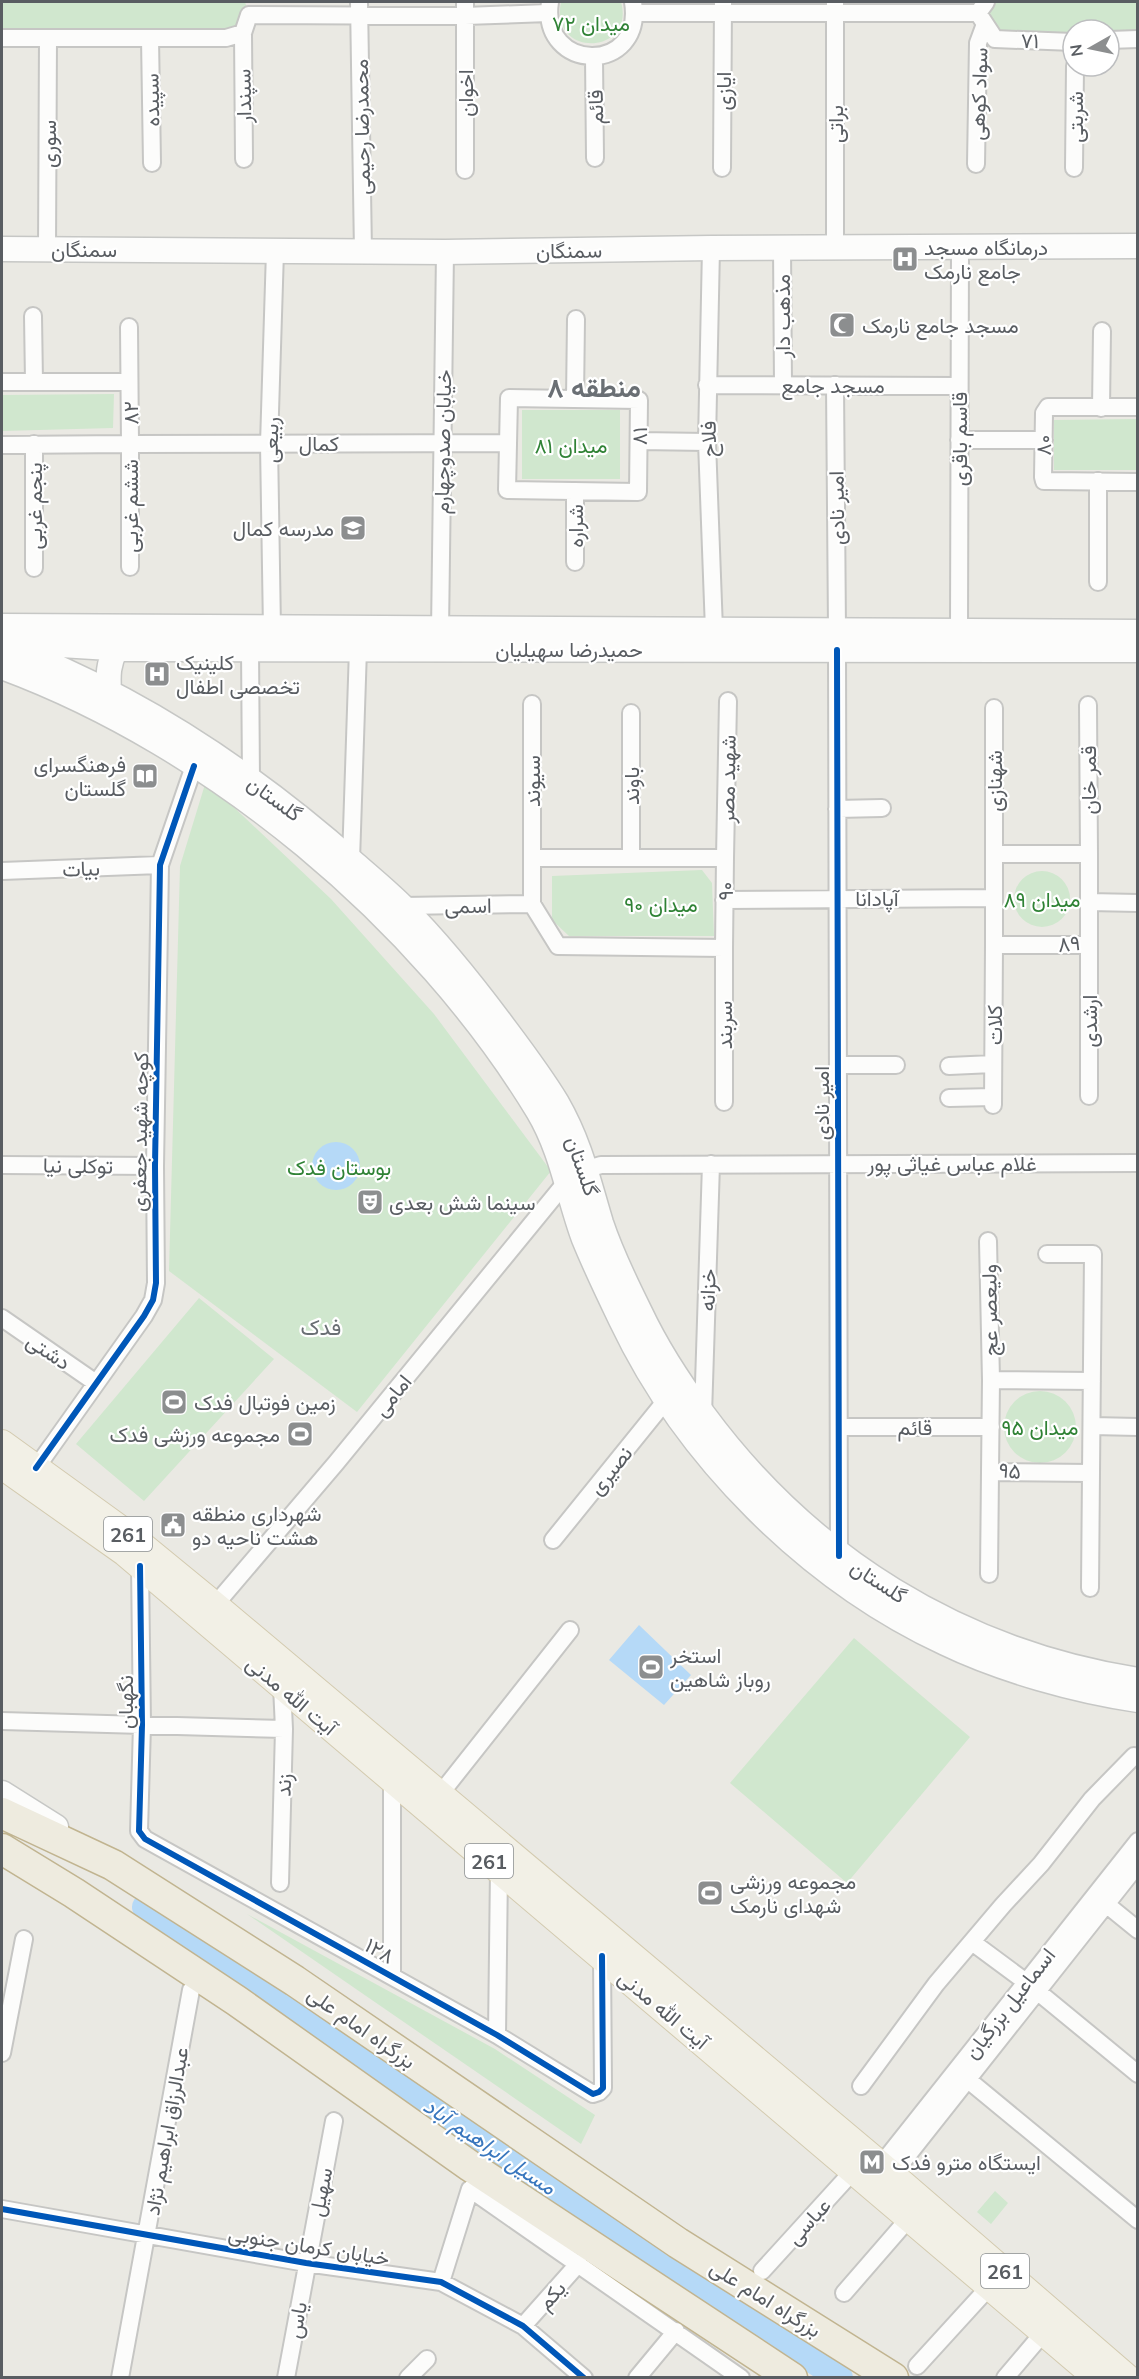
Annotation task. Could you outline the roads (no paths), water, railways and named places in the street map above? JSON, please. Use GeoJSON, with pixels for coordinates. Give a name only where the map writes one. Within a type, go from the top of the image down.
{"type":"FeatureCollection","features":[{"type":"Feature","properties":{"kind":"highway","name":"بزرگراه امام علی"},"geometry":{"type":"LineString","coordinates":[[2,1813],[113,1865],[295,1981],[678,2243],[905,2372]]}},
{"type":"Feature","properties":{"kind":"highway"},"geometry":{"type":"LineString","coordinates":[[2,1849],[74,1893],[237,2001],[470,2166],[792,2378]]}},
{"type":"Feature","properties":{"kind":"main road","name":"سمنگان"},"geometry":{"type":"LineString","coordinates":[[2,249],[445,252],[782,247],[1137,246]]}},
{"type":"Feature","properties":{"kind":"main road","name":"حمیدرضا سهیلیان"},"geometry":{"type":"LineString","coordinates":[[2,626],[261,639],[959,641],[1137,650]]}},
{"type":"Feature","properties":{"kind":"main road","name":"حمیدرضا سهیلیان"},"geometry":{"type":"LineString","coordinates":[[959,641],[1137,632]]}},
{"type":"Feature","properties":{"kind":"main road","name":"حمیدرضا سهیلیان"},"geometry":{"type":"LineString","coordinates":[[2,643],[126,649],[261,639]]}},
{"type":"Feature","properties":{"kind":"main road","name":"گلستان"},"geometry":{"type":"LineString","coordinates":[[2,643],[109,692],[221,759],[303,818],[403,906],[482,997],[532,1064],[579,1146],[603,1227],[641,1315],[681,1385],[728,1450],[781,1506],[840,1556],[896,1594],[955,1626],[1028,1653],[1103,1674],[1137,1680]]}},
{"type":"Feature","properties":{"kind":"main road"},"geometry":{"type":"LineString","coordinates":[[109,692],[108,669],[111,658],[116,649],[126,649]]}},
{"type":"Feature","properties":{"kind":"main road","name":"گلستان"},"geometry":{"type":"LineString","coordinates":[[2,667],[74,697],[124,723],[194,766],[291,834],[389,921],[466,1009],[540,1114],[559,1154],[585,1241],[623,1324],[667,1399],[713,1463],[767,1520],[827,1572],[885,1611],[947,1644],[1022,1672],[1099,1694],[1137,1700]]}},
{"type":"Feature","properties":{"kind":"main road"},"geometry":{"type":"LineString","coordinates":[[566,1182],[587,1169]]}},
{"type":"Feature","properties":{"kind":"main road","name":"آیت الله مدنی"},"geometry":{"type":"LineString","coordinates":[[2,1443],[132,1537],[282,1686],[602,1956],[875,2176],[997,2278],[1044,2332],[1097,2378]]}},
{"type":"Feature","properties":{"kind":"main road","name":"آیت الله مدنی"},"geometry":{"type":"LineString","coordinates":[[2,1466],[209,1613]]}},
{"type":"Feature","properties":{"kind":"main road","name":"261"},"geometry":{"type":"LineString","coordinates":[[209,1613],[441,1793],[875,2176]]}},
{"type":"Feature","properties":{"kind":"main road"},"geometry":{"type":"LineString","coordinates":[[2,1793],[113,1865]]}},
{"type":"Feature","properties":{"kind":"main road"},"geometry":{"type":"LineString","coordinates":[[2,1867],[74,1893]]}},
{"type":"Feature","properties":{"kind":"main road","name":"آیت الله مدنی"},"geometry":{"type":"LineString","coordinates":[[875,2176],[910,2217],[997,2278],[1128,2378]]}},
{"type":"Feature","properties":{"kind":"street"},"geometry":{"type":"LineString","coordinates":[[247,8],[549,7],[550,27],[557,39],[567,49],[580,55],[594,57],[619,48],[628,38],[633,26],[634,7],[835,7],[983,13]]}},
{"type":"Feature","properties":{"kind":"street","name":"ایازی"},"geometry":{"type":"LineString","coordinates":[[722,168],[723,7]]}},
{"type":"Feature","properties":{"kind":"street","name":"براتی"},"geometry":{"type":"LineString","coordinates":[[835,7],[835,247]]}},
{"type":"Feature","properties":{"kind":"street","name":"سپندار"},"geometry":{"type":"LineString","coordinates":[[244,159],[243,33],[247,8]]}},
{"type":"Feature","properties":{"kind":"street","name":"محمدرضا رحیمی"},"geometry":{"type":"LineString","coordinates":[[359,8],[363,252]]}},
{"type":"Feature","properties":{"kind":"street","name":"اخوان"},"geometry":{"type":"LineString","coordinates":[[465,9],[465,170]]}},
{"type":"Feature","properties":{"kind":"street","name":"۷۱"},"geometry":{"type":"LineString","coordinates":[[983,13],[995,39],[1061,42]]}},
{"type":"Feature","properties":{"kind":"street","name":"سواد کوهی"},"geometry":{"type":"LineString","coordinates":[[976,164],[978,43],[983,13]]}},
{"type":"Feature","properties":{"kind":"street"},"geometry":{"type":"LineString","coordinates":[[2,38],[226,38],[243,33]]}},
{"type":"Feature","properties":{"kind":"street","name":"سوری"},"geometry":{"type":"LineString","coordinates":[[47,249],[48,38]]}},
{"type":"Feature","properties":{"kind":"street","name":"سپیده"},"geometry":{"type":"LineString","coordinates":[[150,38],[152,163]]}},
{"type":"Feature","properties":{"kind":"street"},"geometry":{"type":"LineString","coordinates":[[1121,40],[1137,39]]}},
{"type":"Feature","properties":{"kind":"street","name":"قائم"},"geometry":{"type":"LineString","coordinates":[[594,57],[595,158]]}},
{"type":"Feature","properties":{"kind":"street","name":"شربتی"},"geometry":{"type":"LineString","coordinates":[[1074,168],[1075,78]]}},
{"type":"Feature","properties":{"kind":"street","name":"قاسم باقری"},"geometry":{"type":"LineString","coordinates":[[959,641],[960,246]]}},
{"type":"Feature","properties":{"kind":"street","name":"مذهب دار"},"geometry":{"type":"LineString","coordinates":[[782,247],[783,385]]}},
{"type":"Feature","properties":{"kind":"street","name":"فلاح"},"geometry":{"type":"LineString","coordinates":[[711,248],[707,442],[714,640]]}},
{"type":"Feature","properties":{"kind":"street","name":"ربیعی"},"geometry":{"type":"LineString","coordinates":[[251,780],[261,639],[275,251]]}},
{"type":"Feature","properties":{"kind":"street","name":"خیابان صدوچهارم"},"geometry":{"type":"LineString","coordinates":[[440,640],[445,252]]}},
{"type":"Feature","properties":{"kind":"street"},"geometry":{"type":"LineString","coordinates":[[33,316],[34,382]]}},
{"type":"Feature","properties":{"kind":"street"},"geometry":{"type":"LineString","coordinates":[[576,319],[576,399]]}},
{"type":"Feature","properties":{"kind":"street"},"geometry":{"type":"LineString","coordinates":[[129,327],[129,382]]}},
{"type":"Feature","properties":{"kind":"street"},"geometry":{"type":"LineString","coordinates":[[1101,408],[1102,331]]}},
{"type":"Feature","properties":{"kind":"street","name":"۸۲"},"geometry":{"type":"LineString","coordinates":[[2,382],[129,382],[130,444],[2,444]]}},
{"type":"Feature","properties":{"kind":"street","name":"مسجد جامع"},"geometry":{"type":"LineString","coordinates":[[707,385],[959,386]]}},
{"type":"Feature","properties":{"kind":"street","name":"امیر نادی"},"geometry":{"type":"LineString","coordinates":[[835,385],[840,1556]]}},
{"type":"Feature","properties":{"kind":"street","name":"۸۱"},"geometry":{"type":"LineString","coordinates":[[509,398],[639,400],[639,441],[638,492],[507,490],[509,398]]}},
{"type":"Feature","properties":{"kind":"street","name":"۸۰"},"geometry":{"type":"LineString","coordinates":[[1137,407],[1048,407],[1044,413],[1044,481],[1137,482]]}},
{"type":"Feature","properties":{"kind":"street"},"geometry":{"type":"LineString","coordinates":[[959,440],[1044,440]]}},
{"type":"Feature","properties":{"kind":"street"},"geometry":{"type":"LineString","coordinates":[[639,441],[707,442]]}},
{"type":"Feature","properties":{"kind":"street","name":"کمال"},"geometry":{"type":"LineString","coordinates":[[130,444],[508,443]]}},
{"type":"Feature","properties":{"kind":"street","name":"پنجم غربی"},"geometry":{"type":"LineString","coordinates":[[34,444],[34,568]]}},
{"type":"Feature","properties":{"kind":"street","name":"ششم غربی"},"geometry":{"type":"LineString","coordinates":[[130,444],[130,567]]}},
{"type":"Feature","properties":{"kind":"street"},"geometry":{"type":"LineString","coordinates":[[1098,481],[1098,582]]}},
{"type":"Feature","properties":{"kind":"street","name":"شراره"},"geometry":{"type":"LineString","coordinates":[[575,491],[575,562]]}},
{"type":"Feature","properties":{"kind":"street"},"geometry":{"type":"LineString","coordinates":[[351,860],[358,640]]}},
{"type":"Feature","properties":{"kind":"street","name":"شهید مصر"},"geometry":{"type":"LineString","coordinates":[[725,858],[728,701]]}},
{"type":"Feature","properties":{"kind":"street","name":"سیوند"},"geometry":{"type":"LineString","coordinates":[[532,704],[532,858]]}},
{"type":"Feature","properties":{"kind":"street","name":"قمر خان"},"geometry":{"type":"LineString","coordinates":[[1088,705],[1089,854]]}},
{"type":"Feature","properties":{"kind":"street","name":"شهنازی"},"geometry":{"type":"LineString","coordinates":[[994,708],[994,854]]}},
{"type":"Feature","properties":{"kind":"street","name":"باوند"},"geometry":{"type":"LineString","coordinates":[[631,713],[632,858]]}},
{"type":"Feature","properties":{"kind":"street","name":"کوچه شهید جعفری"},"geometry":{"type":"LineString","coordinates":[[36,1468],[144,1317],[153,1300],[156,1283],[154,1166],[160,865],[194,766]]}},
{"type":"Feature","properties":{"kind":"street"},"geometry":{"type":"LineString","coordinates":[[837,809],[882,808]]}},
{"type":"Feature","properties":{"kind":"street"},"geometry":{"type":"LineString","coordinates":[[994,945],[994,854],[1089,854]]}},
{"type":"Feature","properties":{"kind":"street","name":"۸۹"},"geometry":{"type":"LineString","coordinates":[[994,945],[1089,945],[1089,854]]}},
{"type":"Feature","properties":{"kind":"street"},"geometry":{"type":"LineString","coordinates":[[532,858],[532,904],[558,946],[724,948]]}},
{"type":"Feature","properties":{"kind":"street","name":"۹۰"},"geometry":{"type":"LineString","coordinates":[[532,858],[725,858],[724,948]]}},
{"type":"Feature","properties":{"kind":"street","name":"بیات"},"geometry":{"type":"LineString","coordinates":[[2,871],[160,865]]}},
{"type":"Feature","properties":{"kind":"street","name":"آپادانا"},"geometry":{"type":"LineString","coordinates":[[724,900],[994,898]]}},
{"type":"Feature","properties":{"kind":"street"},"geometry":{"type":"LineString","coordinates":[[1089,902],[1137,903]]}},
{"type":"Feature","properties":{"kind":"street","name":"اسمی"},"geometry":{"type":"LineString","coordinates":[[403,906],[532,904]]}},
{"type":"Feature","properties":{"kind":"street","name":"کلات"},"geometry":{"type":"LineString","coordinates":[[949,1098],[993,1101],[994,945]]}},
{"type":"Feature","properties":{"kind":"street","name":"ارشدی"},"geometry":{"type":"LineString","coordinates":[[1089,945],[1089,1096]]}},
{"type":"Feature","properties":{"kind":"street","name":"سربند"},"geometry":{"type":"LineString","coordinates":[[724,948],[724,1102]]}},
{"type":"Feature","properties":{"kind":"street"},"geometry":{"type":"LineString","coordinates":[[949,1066],[993,1064]]}},
{"type":"Feature","properties":{"kind":"street"},"geometry":{"type":"LineString","coordinates":[[837,1065],[896,1065]]}},
{"type":"Feature","properties":{"kind":"street","name":"غلام عباس غیاثی ‌پور"},"geometry":{"type":"LineString","coordinates":[[587,1169],[602,1165],[1137,1163]]}},
{"type":"Feature","properties":{"kind":"street","name":"خزانه"},"geometry":{"type":"LineString","coordinates":[[703,1415],[711,1164]]}},
{"type":"Feature","properties":{"kind":"street","name":"توکلی نیا"},"geometry":{"type":"LineString","coordinates":[[2,1165],[154,1166]]}},
{"type":"Feature","properties":{"kind":"street","name":"امامی"},"geometry":{"type":"LineString","coordinates":[[209,1613],[329,1471],[566,1182]]}},
{"type":"Feature","properties":{"kind":"street","name":"ولیعصر عج"},"geometry":{"type":"LineString","coordinates":[[988,1241],[991,1380]]}},
{"type":"Feature","properties":{"kind":"street"},"geometry":{"type":"LineString","coordinates":[[1047,1254],[1093,1254],[1090,1588]]}},
{"type":"Feature","properties":{"kind":"street","name":"دشتی"},"geometry":{"type":"LineString","coordinates":[[2,1318],[96,1383]]}},
{"type":"Feature","properties":{"kind":"street"},"geometry":{"type":"LineString","coordinates":[[991,1380],[1092,1381]]}},
{"type":"Feature","properties":{"kind":"street","name":"۹۵"},"geometry":{"type":"LineString","coordinates":[[991,1380],[990,1472],[1091,1473]]}},
{"type":"Feature","properties":{"kind":"street","name":"نصیری"},"geometry":{"type":"LineString","coordinates":[[553,1540],[667,1399]]}},
{"type":"Feature","properties":{"kind":"street"},"geometry":{"type":"LineString","coordinates":[[1092,1426],[1137,1427]]}},
{"type":"Feature","properties":{"kind":"street","name":"قائم"},"geometry":{"type":"LineString","coordinates":[[839,1427],[991,1427]]}},
{"type":"Feature","properties":{"kind":"street"},"geometry":{"type":"LineString","coordinates":[[989,1574],[990,1472]]}},
{"type":"Feature","properties":{"kind":"street","name":"نگهبان"},"geometry":{"type":"LineString","coordinates":[[140,1566],[142,1725],[139,1831],[142,1836]]}},
{"type":"Feature","properties":{"kind":"street"},"geometry":{"type":"LineString","coordinates":[[441,1793],[570,1630]]}},
{"type":"Feature","properties":{"kind":"street","name":"زند"},"geometry":{"type":"LineString","coordinates":[[280,1883],[285,1729],[282,1686]]}},
{"type":"Feature","properties":{"kind":"street"},"geometry":{"type":"LineString","coordinates":[[2,1721],[285,1729]]}},
{"type":"Feature","properties":{"kind":"street"},"geometry":{"type":"LineString","coordinates":[[861,2086],[936,1984],[1041,1864],[1092,1799],[1134,1756]]}},
{"type":"Feature","properties":{"kind":"street"},"geometry":{"type":"LineString","coordinates":[[392,1780],[392,1976]]}},
{"type":"Feature","properties":{"kind":"street","name":"۱۲۸"},"geometry":{"type":"LineString","coordinates":[[142,1836],[497,2035],[593,2094],[603,2088],[602,1956]]}},
{"type":"Feature","properties":{"kind":"street","name":"اسماعیل بزرگیان"},"geometry":{"type":"LineString","coordinates":[[875,2176],[967,2079],[1137,1841]]}},
{"type":"Feature","properties":{"kind":"street","name":"اسماعیل بزرگیان"},"geometry":{"type":"LineString","coordinates":[[875,2176],[1032,1986],[1106,1904],[1137,1864]]}},
{"type":"Feature","properties":{"kind":"street"},"geometry":{"type":"LineString","coordinates":[[497,2035],[499,1869]]}},
{"type":"Feature","properties":{"kind":"street"},"geometry":{"type":"LineString","coordinates":[[1106,1904],[1137,1930]]}},
{"type":"Feature","properties":{"kind":"street"},"geometry":{"type":"LineString","coordinates":[[2,2053],[24,1939]]}},
{"type":"Feature","properties":{"kind":"street"},"geometry":{"type":"LineString","coordinates":[[972,1942],[1032,1986],[1137,2074]]}},
{"type":"Feature","properties":{"kind":"street","name":"عبدالرزاق ابراهیم نژاد"},"geometry":{"type":"LineString","coordinates":[[120,2378],[191,1990]]}},
{"type":"Feature","properties":{"kind":"street"},"geometry":{"type":"LineString","coordinates":[[967,2079],[1137,2220]]}},
{"type":"Feature","properties":{"kind":"street","name":"سهیل"},"geometry":{"type":"LineString","coordinates":[[306,2263],[334,2121]]}},
{"type":"Feature","properties":{"kind":"street","name":"عباسی"},"geometry":{"type":"LineString","coordinates":[[762,2271],[875,2176]]}},
{"type":"Feature","properties":{"kind":"street"},"geometry":{"type":"LineString","coordinates":[[441,2282],[470,2189],[741,2378]]}},
{"type":"Feature","properties":{"kind":"street","name":"خیابان کرمان جنوبی"},"geometry":{"type":"LineString","coordinates":[[2,2209],[306,2263],[441,2282],[524,2326],[584,2378]]}},
{"type":"Feature","properties":{"kind":"street"},"geometry":{"type":"LineString","coordinates":[[844,2293],[910,2217]]}},
{"type":"Feature","properties":{"kind":"street","name":"یاس"},"geometry":{"type":"LineString","coordinates":[[286,2378],[306,2263]]}},
{"type":"Feature","properties":{"kind":"street","name":"یکم"},"geometry":{"type":"LineString","coordinates":[[524,2326],[579,2263]]}},
{"type":"Feature","properties":{"kind":"street"},"geometry":{"type":"LineString","coordinates":[[905,2372],[997,2278]]}},
{"type":"Feature","properties":{"kind":"street"},"geometry":{"type":"LineString","coordinates":[[637,2378],[676,2331]]}},
{"type":"Feature","properties":{"kind":"street"},"geometry":{"type":"LineString","coordinates":[[1005,2378],[1044,2332]]}},
{"type":"Feature","properties":{"kind":"street"},"geometry":{"type":"LineString","coordinates":[[411,2377],[427,2359]]}},
{"type":"Feature","properties":{"kind":"water"},"geometry":{"type":"Polygon","coordinates":[[[336,1142],[353,1149],[360,1166],[353,1183],[336,1190],[319,1183],[312,1166],[319,1149],[336,1142]]]}},
{"type":"Feature","properties":{"kind":"water","name":"استخر روباز شاهین"},"geometry":{"type":"Polygon","coordinates":[[[639,1625],[691,1675],[664,1705],[609,1660],[639,1625]]]}},
{"type":"Feature","properties":{"kind":"waterway","name":"مسیل ابراهیم آباد"},"geometry":{"type":"LineString","coordinates":[[145,1907],[477,2139],[840,2378]]}},
{"type":"Feature","properties":{"kind":"place","name":"درمانگاه مسجد جامع نارمک"},"geometry":{"type":"Point","coordinates":[905,259]}},
{"type":"Feature","properties":{"kind":"place","name":"مسجد جامع نارمک"},"geometry":{"type":"Point","coordinates":[842,325]}},
{"type":"Feature","properties":{"kind":"place","name":"مدرسه کمال"},"geometry":{"type":"Point","coordinates":[353,528]}},
{"type":"Feature","properties":{"kind":"place","name":"کلینیک تخصصی اطفال"},"geometry":{"type":"Point","coordinates":[157,674]}},
{"type":"Feature","properties":{"kind":"place","name":"فرهنگسرای گلستان"},"geometry":{"type":"Point","coordinates":[145,776]}},
{"type":"Feature","properties":{"kind":"place","name":"سینما شش بعدی"},"geometry":{"type":"Point","coordinates":[370,1202]}},
{"type":"Feature","properties":{"kind":"place","name":"زمین فوتبال فدک"},"geometry":{"type":"Point","coordinates":[174,1402]}},
{"type":"Feature","properties":{"kind":"place","name":"مجموعه ورزشی فدک"},"geometry":{"type":"Point","coordinates":[300,1434]}},
{"type":"Feature","properties":{"kind":"place","name":"شهرداری منطقه هشت ناحیه دو"},"geometry":{"type":"Point","coordinates":[173,1525]}},
{"type":"Feature","properties":{"kind":"place","name":"استخر روباز شاهین"},"geometry":{"type":"Point","coordinates":[651,1667]}},
{"type":"Feature","properties":{"kind":"place","name":"مجموعه ورزشی شهدای نارمک"},"geometry":{"type":"Point","coordinates":[710,1893]}},
{"type":"Feature","properties":{"kind":"place","name":"ایستگاه مترو فدک"},"geometry":{"type":"Point","coordinates":[872,2162]}},
{"type":"Feature","properties":{"kind":"district","name":"منطقه ۸"},"geometry":{"type":"Point","coordinates":[594,387]}},
{"type":"Feature","properties":{"kind":"district","name":"فدک"},"geometry":{"type":"Point","coordinates":[321,1327]}},
{"type":"Feature","properties":{"kind":"park label","name":"میدان ۷۲"},"geometry":{"type":"Point","coordinates":[591,23]}},
{"type":"Feature","properties":{"kind":"park label","name":"میدان ۸۱"},"geometry":{"type":"Point","coordinates":[571,445]}},
{"type":"Feature","properties":{"kind":"park label","name":"میدان ۸۹"},"geometry":{"type":"Point","coordinates":[1042,899]}},
{"type":"Feature","properties":{"kind":"park label","name":"میدان ۹۰"},"geometry":{"type":"Point","coordinates":[661,904]}},
{"type":"Feature","properties":{"kind":"park label","name":"بوستان فدک"},"geometry":{"type":"Point","coordinates":[339,1167]}},
{"type":"Feature","properties":{"kind":"park label","name":"میدان ۹۵"},"geometry":{"type":"Point","coordinates":[1040,1427]}}]}
